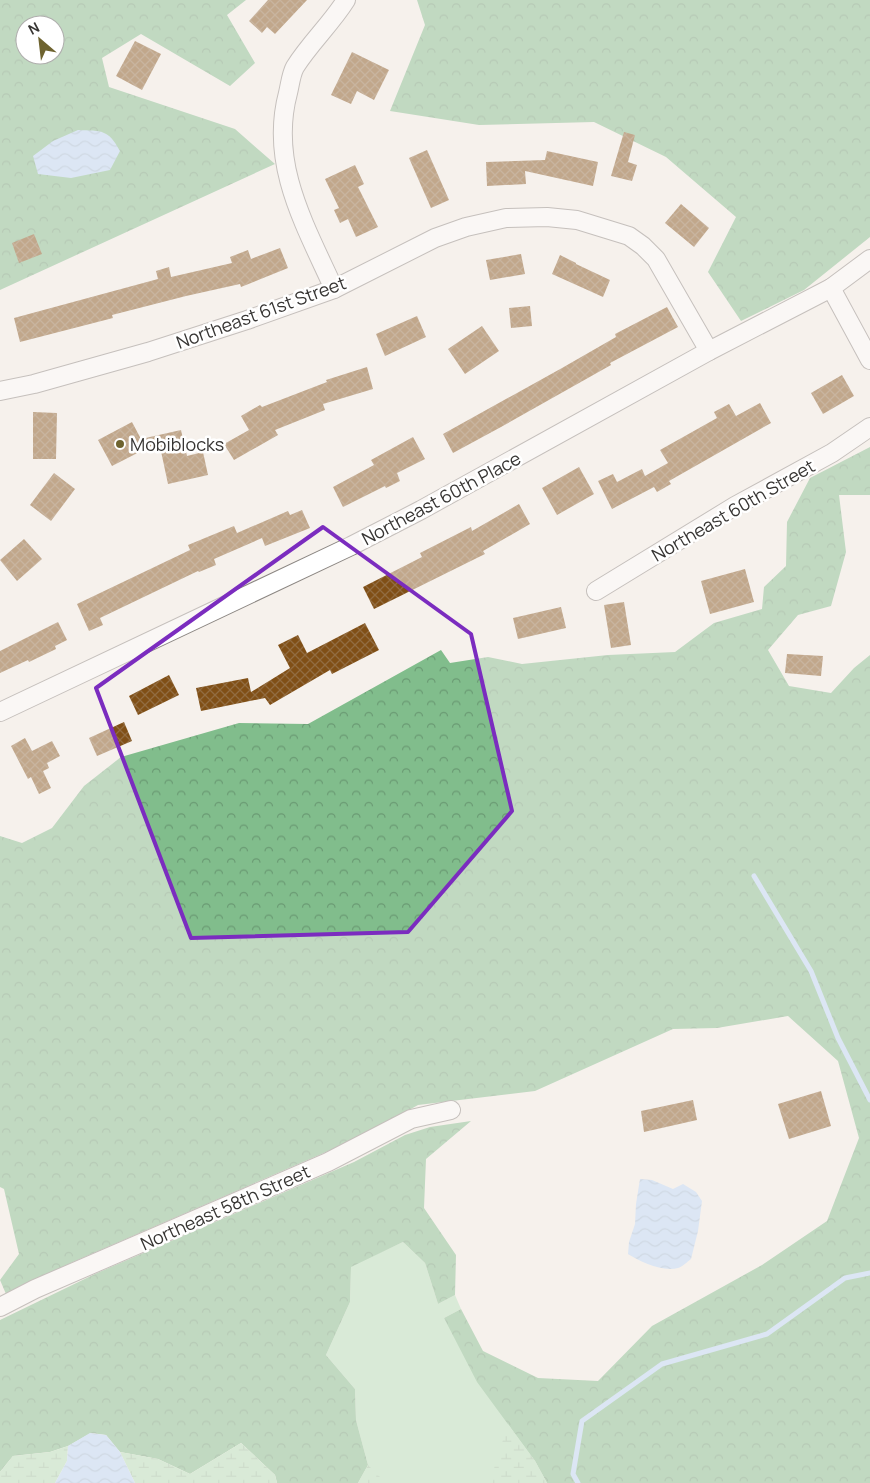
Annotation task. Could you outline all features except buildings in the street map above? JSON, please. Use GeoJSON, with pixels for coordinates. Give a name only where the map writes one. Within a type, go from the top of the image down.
{"type":"FeatureCollection","features":[{"type":"Feature","properties":{"kind":"street"},"geometry":{"type":"LineString","coordinates":[[334,289],[295,204],[287,179],[283,144],[284,108],[294,69],[346,0]]}},
{"type":"Feature","properties":{"kind":"street","name":"Northeast 61st Street"},"geometry":{"type":"LineString","coordinates":[[0,391],[34,384],[148,352],[247,320],[334,289],[435,238],[466,227],[506,218],[547,217],[576,220],[629,236],[656,259],[710,351]]}},
{"type":"Feature","properties":{"kind":"street","name":"Northeast 60th Place"},"geometry":{"type":"LineString","coordinates":[[0,712],[351,546],[430,505],[710,351],[831,288],[870,260]]}},
{"type":"Feature","properties":{"kind":"street"},"geometry":{"type":"LineString","coordinates":[[831,288],[870,360]]}},
{"type":"Feature","properties":{"kind":"street","name":"Northeast 60th Street"},"geometry":{"type":"LineString","coordinates":[[596,591],[735,506],[832,453],[870,427]]}},
{"type":"Feature","properties":{"kind":"street","name":"Northeast 58th Street"},"geometry":{"type":"LineString","coordinates":[[0,1307],[35,1289],[328,1162],[411,1119],[451,1110]]}},
{"type":"Feature","properties":{"kind":"highlighted area"},"geometry":{"type":"Polygon","coordinates":[[[323,527],[471,634],[512,811],[408,932],[191,938],[96,688],[323,527]]]}},
{"type":"Feature","properties":{"kind":"green space"},"geometry":{"type":"Polygon","coordinates":[[[0,0],[246,0],[227,15],[255,63],[230,86],[141,34],[102,58],[109,87],[235,129],[275,164],[0,290],[0,0]]]}},
{"type":"Feature","properties":{"kind":"green space"},"geometry":{"type":"Polygon","coordinates":[[[417,0],[870,0],[870,237],[804,290],[741,321],[708,272],[736,217],[666,157],[594,122],[479,125],[390,111],[425,25],[417,0]]]}},
{"type":"Feature","properties":{"kind":"green space"},"geometry":{"type":"Polygon","coordinates":[[[870,447],[870,495],[839,495],[846,552],[831,606],[798,615],[768,650],[789,686],[831,693],[854,668],[870,655],[870,1483],[547,1483],[535,1461],[477,1382],[444,1318],[461,1309],[483,1351],[538,1378],[598,1381],[652,1326],[762,1265],[827,1221],[859,1138],[838,1061],[788,1016],[717,1028],[673,1029],[535,1091],[418,1105],[363,1136],[73,1262],[6,1294],[0,1280],[19,1254],[4,1189],[0,1187],[0,836],[22,843],[52,828],[84,786],[121,757],[239,723],[308,724],[441,650],[450,663],[488,657],[522,664],[608,655],[675,652],[714,623],[762,609],[764,587],[786,566],[787,522],[810,478],[870,447]]]}},
{"type":"Feature","properties":{"kind":"green space"},"geometry":{"type":"Polygon","coordinates":[[[471,1121],[426,1159],[424,1208],[456,1255],[455,1295],[438,1304],[425,1263],[403,1242],[351,1267],[350,1302],[326,1355],[355,1389],[356,1420],[368,1465],[358,1483],[277,1483],[275,1475],[241,1443],[190,1474],[158,1459],[120,1452],[106,1435],[91,1433],[68,1446],[50,1452],[13,1456],[0,1472],[0,1320],[97,1273],[354,1162],[405,1135],[430,1127],[471,1121]]]}},
{"type":"Feature","properties":{"kind":"green space"},"geometry":{"type":"Polygon","coordinates":[[[403,1242],[425,1263],[438,1304],[455,1295],[461,1309],[444,1318],[547,1483],[358,1483],[368,1465],[356,1420],[355,1389],[326,1355],[350,1302],[351,1266],[403,1242]]]}},
{"type":"Feature","properties":{"kind":"green space"},"geometry":{"type":"Polygon","coordinates":[[[508,1424],[535,1461],[547,1483],[485,1483],[492,1475],[508,1424]]]}},
{"type":"Feature","properties":{"kind":"green space"},"geometry":{"type":"Polygon","coordinates":[[[241,1443],[275,1475],[277,1483],[135,1483],[120,1452],[158,1459],[190,1474],[241,1443]]]}},
{"type":"Feature","properties":{"kind":"green space"},"geometry":{"type":"Polygon","coordinates":[[[68,1446],[67,1461],[55,1483],[0,1483],[0,1472],[13,1456],[50,1452],[68,1446]]]}},
{"type":"Feature","properties":{"kind":"green space"},"geometry":{"type":"Polygon","coordinates":[[[368,1465],[386,1483],[358,1483],[368,1465]]]}},
{"type":"Feature","properties":{"kind":"water"},"geometry":{"type":"Polygon","coordinates":[[[78,130],[99,131],[108,135],[116,144],[120,151],[110,170],[71,178],[38,174],[33,156],[53,141],[78,130]]]}},
{"type":"Feature","properties":{"kind":"water"},"geometry":{"type":"Polygon","coordinates":[[[640,1179],[652,1180],[673,1189],[683,1184],[696,1192],[702,1201],[698,1231],[691,1259],[683,1266],[665,1269],[645,1263],[628,1254],[629,1242],[635,1224],[640,1179]]]}},
{"type":"Feature","properties":{"kind":"water"},"geometry":{"type":"Polygon","coordinates":[[[90,1433],[106,1435],[120,1452],[135,1483],[55,1483],[67,1461],[68,1446],[90,1433]]]}},
{"type":"Feature","properties":{"kind":"waterway"},"geometry":{"type":"LineString","coordinates":[[754,876],[811,971],[838,1038],[870,1100]]}},
{"type":"Feature","properties":{"kind":"waterway"},"geometry":{"type":"LineString","coordinates":[[578,1483],[573,1474],[582,1421],[662,1364],[767,1334],[845,1278],[870,1273]]}},
{"type":"Feature","properties":{"kind":"place","name":"Mobiblocks"},"geometry":{"type":"Point","coordinates":[120,444]}}]}
